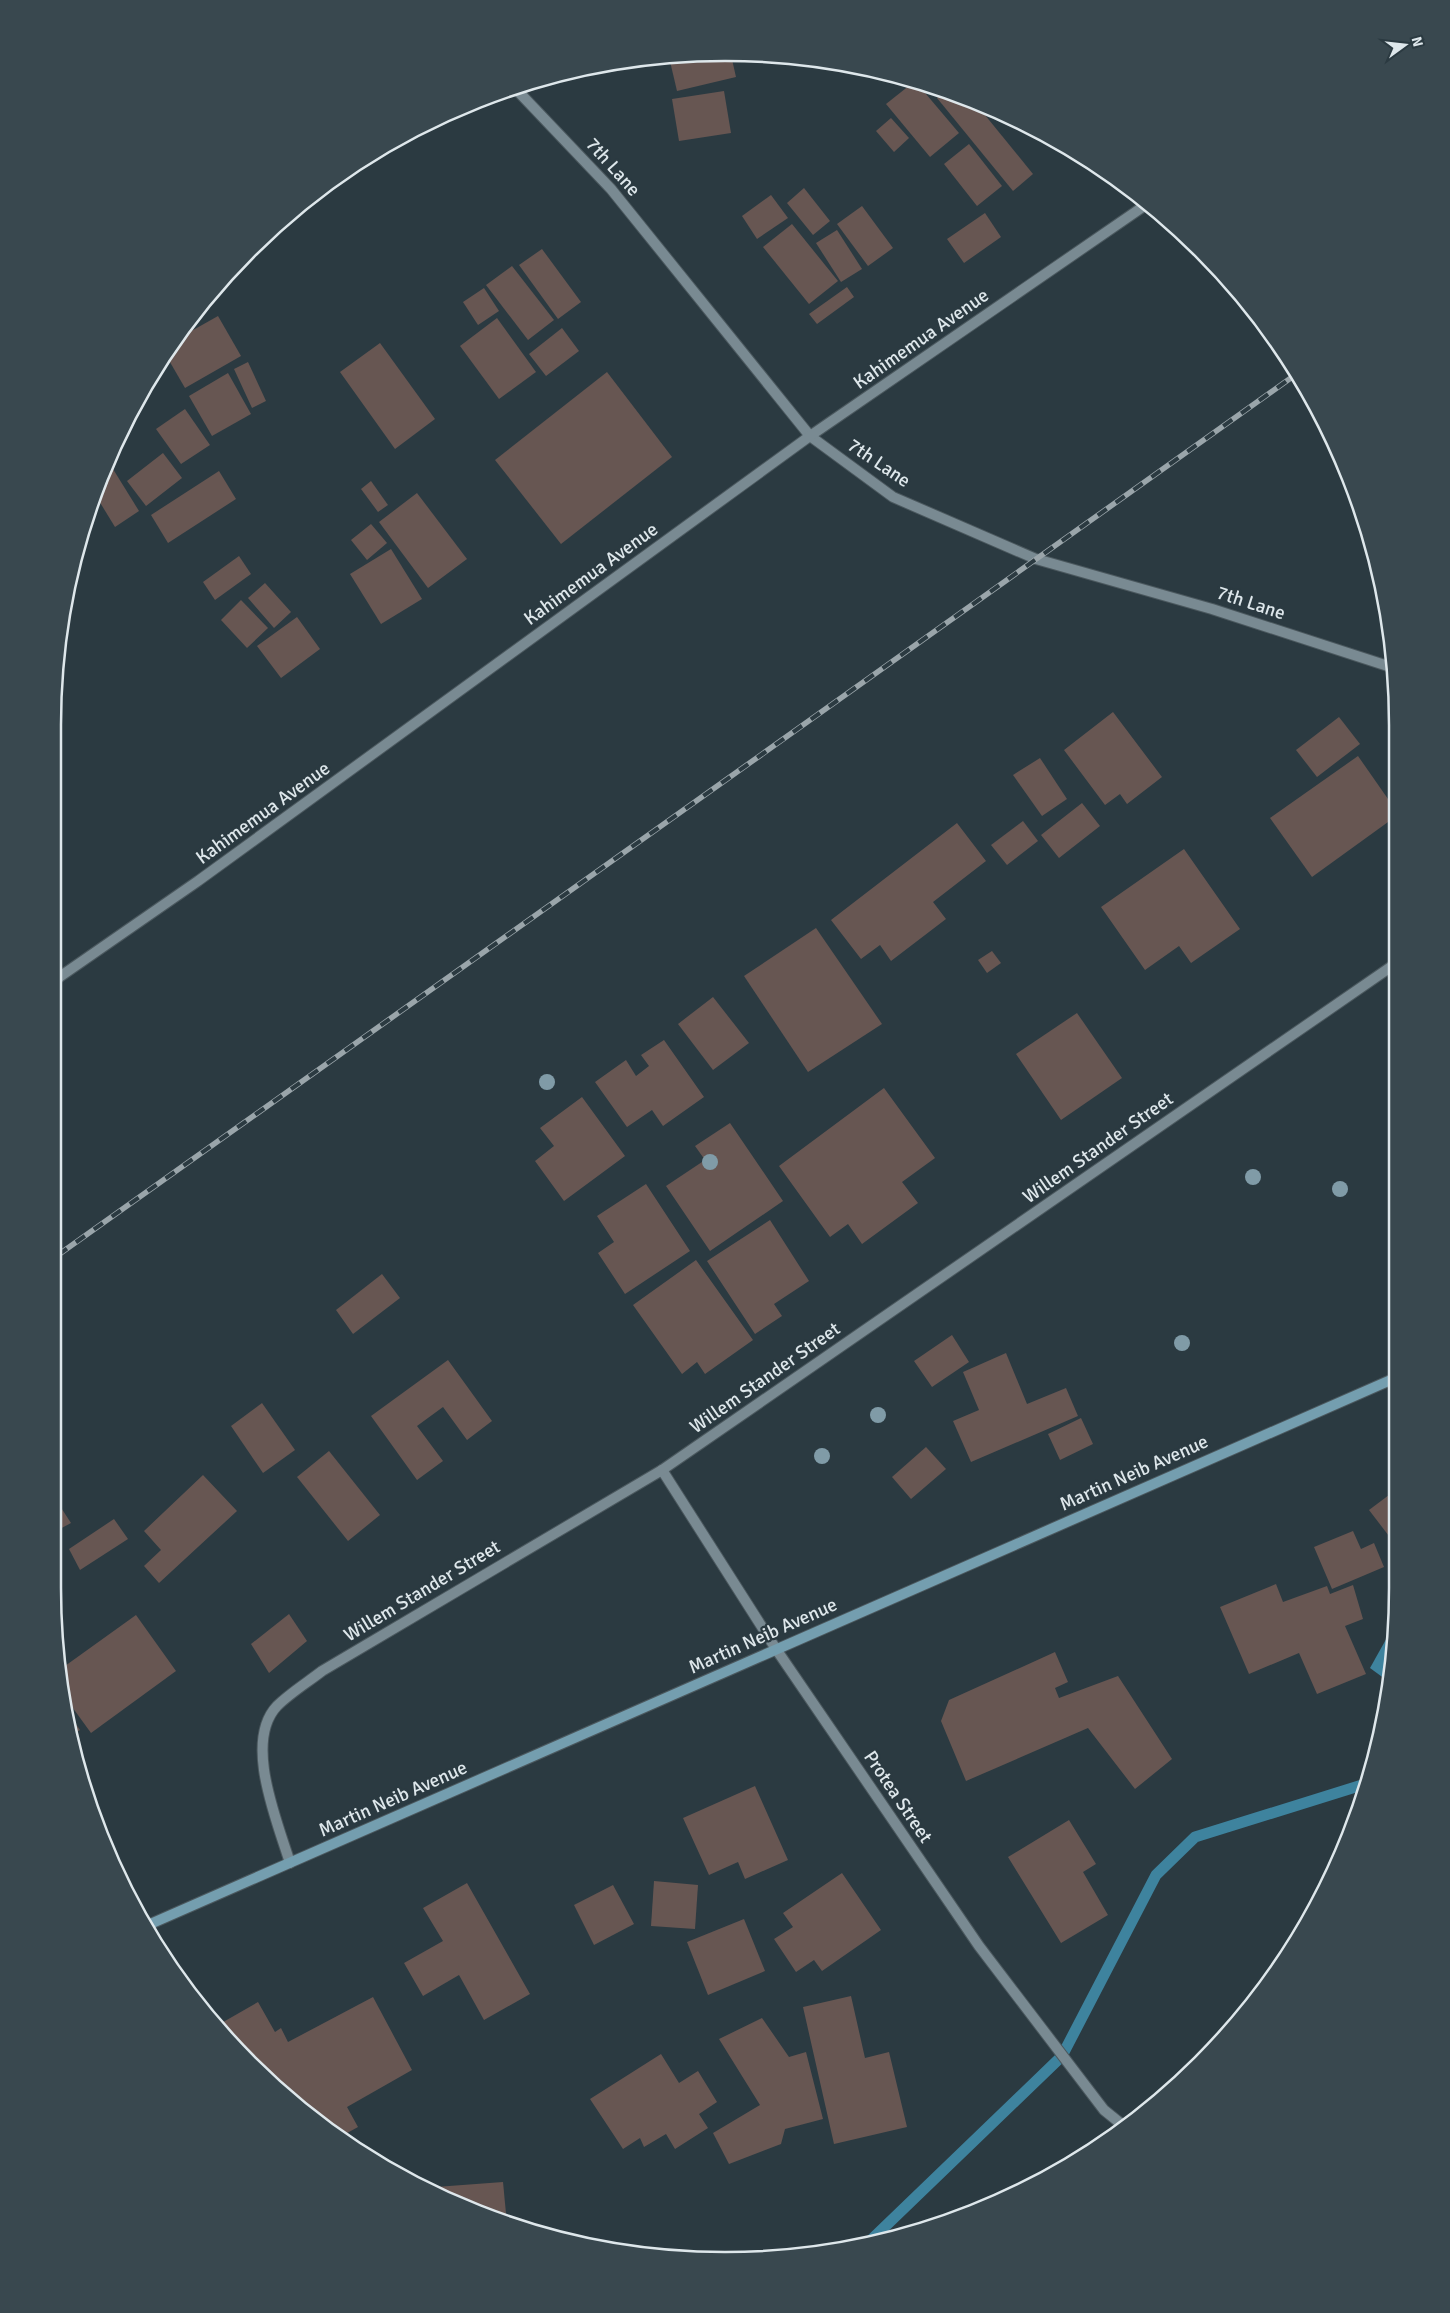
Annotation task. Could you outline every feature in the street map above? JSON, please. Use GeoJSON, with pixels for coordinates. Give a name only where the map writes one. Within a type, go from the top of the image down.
{"type":"FeatureCollection","features":[{"type":"Feature","properties":{"kind":"main road","name":"Martin Neib Avenue"},"geometry":{"type":"LineString","coordinates":[[152,1923],[1389,1381]]}},
{"type":"Feature","properties":{"kind":"street","name":"7th Lane"},"geometry":{"type":"LineString","coordinates":[[520,94],[611,189],[810,436],[893,498],[1036,559],[1212,609],[1385,665]]}},
{"type":"Feature","properties":{"kind":"street","name":"Kahimemua Avenue"},"geometry":{"type":"LineString","coordinates":[[61,976],[198,881],[810,436],[1141,208]]}},
{"type":"Feature","properties":{"kind":"street","name":"Willem Stander Street"},"geometry":{"type":"LineString","coordinates":[[290,1863],[264,1779],[262,1735],[276,1707],[322,1671],[662,1470],[1389,968]]}},
{"type":"Feature","properties":{"kind":"street","name":"Protea Street"},"geometry":{"type":"LineString","coordinates":[[662,1470],[776,1649],[978,1946],[1104,2110],[1120,2122]]}},
{"type":"Feature","properties":{"kind":"water"},"geometry":{"type":"Polygon","coordinates":[[[1386,1639],[1383,1677],[1370,1668],[1386,1639]]]}},
{"type":"Feature","properties":{"kind":"building"},"geometry":{"type":"Polygon","coordinates":[[[732,61],[736,77],[677,91],[671,64],[732,61]]]}},
{"type":"Feature","properties":{"kind":"building"},"geometry":{"type":"Polygon","coordinates":[[[907,87],[924,92],[959,133],[930,157],[886,104],[907,87]]]}},
{"type":"Feature","properties":{"kind":"building"},"geometry":{"type":"Polygon","coordinates":[[[724,91],[731,133],[679,141],[672,99],[724,91]]]}},
{"type":"Feature","properties":{"kind":"building"},"geometry":{"type":"Polygon","coordinates":[[[939,96],[985,114],[1033,174],[1013,191],[937,98],[939,96]]]}},
{"type":"Feature","properties":{"kind":"building"},"geometry":{"type":"Polygon","coordinates":[[[891,118],[909,138],[894,152],[876,131],[891,118]]]}},
{"type":"Feature","properties":{"kind":"building"},"geometry":{"type":"Polygon","coordinates":[[[969,144],[1002,186],[977,206],[944,164],[969,144]]]}},
{"type":"Feature","properties":{"kind":"building"},"geometry":{"type":"Polygon","coordinates":[[[804,188],[830,221],[813,235],[787,203],[804,188]]]}},
{"type":"Feature","properties":{"kind":"building"},"geometry":{"type":"Polygon","coordinates":[[[771,195],[788,218],[757,239],[742,216],[771,195]]]}},
{"type":"Feature","properties":{"kind":"building"},"geometry":{"type":"Polygon","coordinates":[[[862,206],[893,248],[868,266],[837,224],[862,206]]]}},
{"type":"Feature","properties":{"kind":"building"},"geometry":{"type":"Polygon","coordinates":[[[985,213],[1001,237],[964,263],[947,239],[985,213]]]}},
{"type":"Feature","properties":{"kind":"building"},"geometry":{"type":"Polygon","coordinates":[[[792,224],[838,281],[809,304],[763,247],[792,224]]]}},
{"type":"Feature","properties":{"kind":"building"},"geometry":{"type":"Polygon","coordinates":[[[837,230],[862,269],[841,282],[816,243],[837,230]]]}},
{"type":"Feature","properties":{"kind":"building"},"geometry":{"type":"Polygon","coordinates":[[[542,249],[581,302],[558,319],[519,265],[542,249]]]}},
{"type":"Feature","properties":{"kind":"building"},"geometry":{"type":"Polygon","coordinates":[[[512,266],[554,320],[528,340],[486,285],[512,266]]]}},
{"type":"Feature","properties":{"kind":"building"},"geometry":{"type":"Polygon","coordinates":[[[847,287],[854,297],[817,324],[809,314],[847,287]]]}},
{"type":"Feature","properties":{"kind":"building"},"geometry":{"type":"Polygon","coordinates":[[[484,288],[499,311],[478,325],[463,302],[484,288]]]}},
{"type":"Feature","properties":{"kind":"building"},"geometry":{"type":"Polygon","coordinates":[[[218,316],[241,356],[185,388],[170,361],[190,332],[218,316]]]}},
{"type":"Feature","properties":{"kind":"building"},"geometry":{"type":"Polygon","coordinates":[[[497,318],[536,372],[499,399],[460,346],[497,318]]]}},
{"type":"Feature","properties":{"kind":"building"},"geometry":{"type":"Polygon","coordinates":[[[562,328],[579,351],[546,376],[529,354],[562,328]]]}},
{"type":"Feature","properties":{"kind":"building"},"geometry":{"type":"Polygon","coordinates":[[[380,343],[435,419],[395,449],[340,372],[380,343]]]}},
{"type":"Feature","properties":{"kind":"building"},"geometry":{"type":"Polygon","coordinates":[[[248,362],[266,401],[252,408],[234,369],[248,362]]]}},
{"type":"Feature","properties":{"kind":"building"},"geometry":{"type":"Polygon","coordinates":[[[607,372],[672,457],[561,544],[495,460],[607,372]]]}},
{"type":"Feature","properties":{"kind":"building"},"geometry":{"type":"Polygon","coordinates":[[[228,373],[251,414],[212,436],[189,396],[228,373]]]}},
{"type":"Feature","properties":{"kind":"building"},"geometry":{"type":"Polygon","coordinates":[[[185,409],[210,445],[181,464],[156,429],[185,409]]]}},
{"type":"Feature","properties":{"kind":"building"},"geometry":{"type":"Polygon","coordinates":[[[163,453],[182,478],[146,506],[127,481],[163,453]]]}},
{"type":"Feature","properties":{"kind":"building"},"geometry":{"type":"Polygon","coordinates":[[[113,469],[139,511],[115,527],[100,502],[113,469]]]}},
{"type":"Feature","properties":{"kind":"building"},"geometry":{"type":"Polygon","coordinates":[[[219,471],[236,499],[168,543],[151,515],[219,471]]]}},
{"type":"Feature","properties":{"kind":"building"},"geometry":{"type":"Polygon","coordinates":[[[371,481],[388,505],[378,512],[361,489],[371,481]]]}},
{"type":"Feature","properties":{"kind":"building"},"geometry":{"type":"Polygon","coordinates":[[[417,493],[467,559],[428,588],[379,522],[417,493]]]}},
{"type":"Feature","properties":{"kind":"building"},"geometry":{"type":"Polygon","coordinates":[[[371,524],[387,543],[367,560],[351,540],[371,524]]]}},
{"type":"Feature","properties":{"kind":"building"},"geometry":{"type":"Polygon","coordinates":[[[391,549],[422,599],[381,624],[350,574],[391,549]]]}},
{"type":"Feature","properties":{"kind":"building"},"geometry":{"type":"Polygon","coordinates":[[[239,556],[251,574],[215,600],[203,582],[239,556]]]}},
{"type":"Feature","properties":{"kind":"building"},"geometry":{"type":"Polygon","coordinates":[[[265,583],[291,612],[274,628],[248,598],[265,583]]]}},
{"type":"Feature","properties":{"kind":"building"},"geometry":{"type":"Polygon","coordinates":[[[241,600],[268,628],[247,648],[221,620],[241,600]]]}},
{"type":"Feature","properties":{"kind":"building"},"geometry":{"type":"Polygon","coordinates":[[[297,617],[320,649],[281,678],[257,646],[297,617]]]}},
{"type":"Feature","properties":{"kind":"building"},"geometry":{"type":"Polygon","coordinates":[[[1113,712],[1162,777],[1127,804],[1120,794],[1105,805],[1064,750],[1113,712]]]}},
{"type":"Feature","properties":{"kind":"building"},"geometry":{"type":"Polygon","coordinates":[[[1339,717],[1360,744],[1317,777],[1296,750],[1339,717]]]}},
{"type":"Feature","properties":{"kind":"building"},"geometry":{"type":"Polygon","coordinates":[[[1358,756],[1389,800],[1389,821],[1312,877],[1270,818],[1358,756]]]}},
{"type":"Feature","properties":{"kind":"building"},"geometry":{"type":"Polygon","coordinates":[[[1040,758],[1067,799],[1042,816],[1013,775],[1040,758]]]}},
{"type":"Feature","properties":{"kind":"building"},"geometry":{"type":"Polygon","coordinates":[[[1082,803],[1100,826],[1059,858],[1041,835],[1082,803]]]}},
{"type":"Feature","properties":{"kind":"building"},"geometry":{"type":"Polygon","coordinates":[[[1023,821],[1038,841],[1007,865],[991,845],[1023,821]]]}},
{"type":"Feature","properties":{"kind":"building"},"geometry":{"type":"Polygon","coordinates":[[[957,823],[986,861],[933,902],[946,919],[891,961],[880,945],[861,959],[831,920],[957,823]]]}},
{"type":"Feature","properties":{"kind":"building"},"geometry":{"type":"Polygon","coordinates":[[[1184,849],[1240,929],[1191,963],[1179,946],[1145,970],[1101,907],[1184,849]]]}},
{"type":"Feature","properties":{"kind":"building"},"geometry":{"type":"Polygon","coordinates":[[[816,928],[882,1024],[808,1072],[744,976],[816,928]]]}},
{"type":"Feature","properties":{"kind":"building"},"geometry":{"type":"Polygon","coordinates":[[[992,951],[1001,963],[987,973],[978,960],[992,951]]]}},
{"type":"Feature","properties":{"kind":"building"},"geometry":{"type":"Polygon","coordinates":[[[713,997],[749,1043],[713,1070],[678,1024],[713,997]]]}},
{"type":"Feature","properties":{"kind":"building"},"geometry":{"type":"Polygon","coordinates":[[[1077,1013],[1122,1078],[1061,1120],[1016,1054],[1077,1013]]]}},
{"type":"Feature","properties":{"kind":"building"},"geometry":{"type":"Polygon","coordinates":[[[664,1040],[704,1097],[663,1126],[652,1110],[627,1127],[595,1082],[626,1060],[636,1076],[649,1066],[641,1055],[664,1040]]]}},
{"type":"Feature","properties":{"kind":"building"},"geometry":{"type":"Polygon","coordinates":[[[884,1088],[935,1158],[902,1182],[918,1203],[862,1244],[848,1224],[830,1237],[779,1166],[884,1088]]]}},
{"type":"Feature","properties":{"kind":"building"},"geometry":{"type":"Polygon","coordinates":[[[582,1097],[625,1156],[564,1201],[535,1161],[554,1146],[540,1128],[582,1097]]]}},
{"type":"Feature","properties":{"kind":"building"},"geometry":{"type":"Polygon","coordinates":[[[730,1123],[783,1201],[710,1251],[666,1186],[705,1160],[695,1146],[730,1123]]]}},
{"type":"Feature","properties":{"kind":"building"},"geometry":{"type":"Polygon","coordinates":[[[646,1184],[690,1251],[625,1294],[598,1253],[614,1242],[597,1216],[646,1184]]]}},
{"type":"Feature","properties":{"kind":"building"},"geometry":{"type":"Polygon","coordinates":[[[770,1220],[809,1281],[774,1304],[782,1316],[755,1334],[707,1261],[770,1220]]]}},
{"type":"Feature","properties":{"kind":"building"},"geometry":{"type":"Polygon","coordinates":[[[696,1260],[753,1340],[705,1374],[697,1362],[682,1374],[633,1305],[696,1260]]]}},
{"type":"Feature","properties":{"kind":"building"},"geometry":{"type":"Polygon","coordinates":[[[382,1274],[400,1298],[353,1334],[336,1310],[382,1274]]]}},
{"type":"Feature","properties":{"kind":"building"},"geometry":{"type":"Polygon","coordinates":[[[952,1335],[969,1362],[932,1387],[914,1361],[952,1335]]]}},
{"type":"Feature","properties":{"kind":"building"},"geometry":{"type":"Polygon","coordinates":[[[1006,1353],[1027,1404],[1066,1388],[1078,1416],[971,1462],[953,1421],[979,1410],[963,1372],[1006,1353]]]}},
{"type":"Feature","properties":{"kind":"building"},"geometry":{"type":"Polygon","coordinates":[[[448,1360],[492,1421],[467,1440],[443,1407],[417,1426],[443,1461],[417,1480],[371,1416],[448,1360]]]}},
{"type":"Feature","properties":{"kind":"building"},"geometry":{"type":"Polygon","coordinates":[[[262,1403],[295,1450],[263,1473],[231,1426],[262,1403]]]}},
{"type":"Feature","properties":{"kind":"building"},"geometry":{"type":"Polygon","coordinates":[[[1081,1418],[1093,1444],[1060,1460],[1048,1434],[1081,1418]]]}},
{"type":"Feature","properties":{"kind":"building"},"geometry":{"type":"Polygon","coordinates":[[[926,1447],[946,1469],[911,1499],[892,1477],[926,1447]]]}},
{"type":"Feature","properties":{"kind":"building"},"geometry":{"type":"Polygon","coordinates":[[[329,1451],[380,1515],[348,1541],[297,1477],[329,1451]]]}},
{"type":"Feature","properties":{"kind":"building"},"geometry":{"type":"Polygon","coordinates":[[[203,1475],[237,1511],[159,1583],[144,1566],[161,1550],[144,1531],[203,1475]]]}},
{"type":"Feature","properties":{"kind":"building"},"geometry":{"type":"Polygon","coordinates":[[[1389,1495],[1389,1536],[1369,1510],[1389,1495]]]}},
{"type":"Feature","properties":{"kind":"building"},"geometry":{"type":"Polygon","coordinates":[[[61,1508],[71,1523],[61,1528],[61,1508]]]}},
{"type":"Feature","properties":{"kind":"building"},"geometry":{"type":"Polygon","coordinates":[[[114,1519],[128,1539],[80,1570],[69,1549],[114,1519]]]}},
{"type":"Feature","properties":{"kind":"building"},"geometry":{"type":"Polygon","coordinates":[[[1353,1531],[1361,1549],[1374,1543],[1384,1567],[1332,1589],[1314,1547],[1353,1531]]]}},
{"type":"Feature","properties":{"kind":"building"},"geometry":{"type":"Polygon","coordinates":[[[1276,1584],[1283,1602],[1327,1586],[1330,1594],[1353,1585],[1363,1619],[1345,1626],[1366,1674],[1317,1694],[1299,1653],[1249,1674],[1220,1607],[1276,1584]]]}},
{"type":"Feature","properties":{"kind":"building"},"geometry":{"type":"Polygon","coordinates":[[[289,1614],[307,1641],[269,1673],[251,1644],[289,1614]]]}},
{"type":"Feature","properties":{"kind":"building"},"geometry":{"type":"Polygon","coordinates":[[[136,1615],[176,1671],[91,1733],[72,1707],[66,1665],[136,1615]]]}},
{"type":"Feature","properties":{"kind":"building"},"geometry":{"type":"Polygon","coordinates":[[[1055,1652],[1068,1682],[1055,1688],[1059,1698],[1118,1676],[1172,1759],[1135,1789],[1088,1728],[966,1781],[941,1721],[949,1700],[1055,1652]]]}},
{"type":"Feature","properties":{"kind":"building"},"geometry":{"type":"Polygon","coordinates":[[[755,1786],[788,1860],[745,1879],[738,1862],[709,1875],[683,1818],[755,1786]]]}},
{"type":"Feature","properties":{"kind":"building"},"geometry":{"type":"Polygon","coordinates":[[[1069,1820],[1096,1864],[1083,1872],[1108,1915],[1061,1943],[1008,1857],[1069,1820]]]}},
{"type":"Feature","properties":{"kind":"building"},"geometry":{"type":"Polygon","coordinates":[[[842,1873],[881,1930],[822,1971],[814,1960],[796,1972],[774,1939],[793,1927],[783,1913],[842,1873]]]}},
{"type":"Feature","properties":{"kind":"building"},"geometry":{"type":"Polygon","coordinates":[[[654,1881],[698,1885],[695,1929],[651,1926],[654,1881]]]}},
{"type":"Feature","properties":{"kind":"building"},"geometry":{"type":"Polygon","coordinates":[[[467,1883],[530,1994],[484,2020],[459,1975],[423,1996],[404,1963],[443,1941],[423,1908],[467,1883]]]}},
{"type":"Feature","properties":{"kind":"building"},"geometry":{"type":"Polygon","coordinates":[[[613,1885],[634,1924],[594,1945],[574,1905],[613,1885]]]}},
{"type":"Feature","properties":{"kind":"building"},"geometry":{"type":"Polygon","coordinates":[[[744,1919],[765,1971],[708,1995],[687,1942],[744,1919]]]}},
{"type":"Feature","properties":{"kind":"building"},"geometry":{"type":"Polygon","coordinates":[[[851,1996],[865,2058],[889,2052],[907,2127],[834,2144],[803,2007],[851,1996]]]}},
{"type":"Feature","properties":{"kind":"building"},"geometry":{"type":"Polygon","coordinates":[[[373,1997],[412,2070],[347,2107],[358,2127],[347,2133],[287,2087],[223,2022],[258,2002],[275,2032],[281,2028],[288,2042],[373,1997]]]}},
{"type":"Feature","properties":{"kind":"building"},"geometry":{"type":"Polygon","coordinates":[[[762,2018],[789,2057],[806,2052],[823,2119],[785,2129],[781,2144],[729,2164],[713,2133],[760,2105],[719,2039],[762,2018]]]}},
{"type":"Feature","properties":{"kind":"building"},"geometry":{"type":"Polygon","coordinates":[[[661,2054],[679,2083],[698,2071],[717,2102],[699,2114],[708,2128],[675,2149],[666,2134],[644,2147],[640,2138],[623,2149],[590,2099],[661,2054]]]}},
{"type":"Feature","properties":{"kind":"building"},"geometry":{"type":"Polygon","coordinates":[[[503,2182],[506,2215],[471,2201],[439,2187],[503,2182]]]}},
{"type":"Feature","properties":{"kind":"waterway"},"geometry":{"type":"LineString","coordinates":[[878,2233],[1062,2056],[1156,1875],[1195,1837],[1358,1786]]}},
{"type":"Feature","properties":{"kind":"railway"},"geometry":{"type":"LineString","coordinates":[[61,1253],[1291,378]]}}]}
